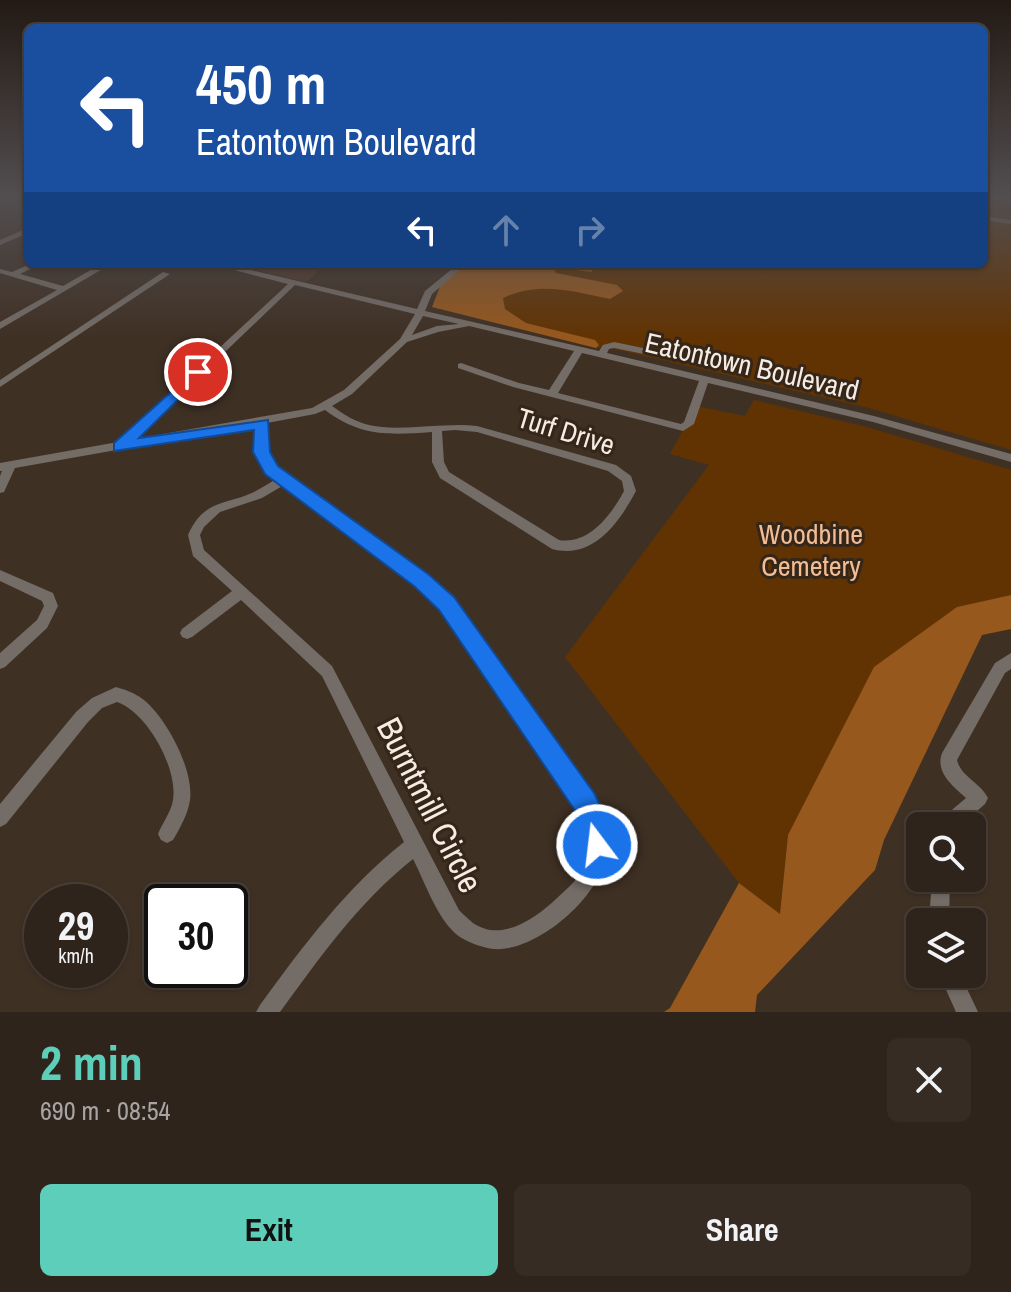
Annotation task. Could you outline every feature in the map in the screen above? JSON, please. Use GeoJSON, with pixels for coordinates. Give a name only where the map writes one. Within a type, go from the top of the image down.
{"type":"FeatureCollection","features":[{"type":"Feature","properties":{"kind":"street"},"geometry":{"type":"LineString","coordinates":[[12,275],[27,268]]}},
{"type":"Feature","properties":{"kind":"street"},"geometry":{"type":"LineString","coordinates":[[0,326],[100,268]]}},
{"type":"Feature","properties":{"kind":"street","name":"Eatontown Boulevard"},"geometry":{"type":"LineString","coordinates":[[231,268],[874,419],[1011,458]]}},
{"type":"Feature","properties":{"kind":"street"},"geometry":{"type":"LineString","coordinates":[[0,489],[5,467],[262,424],[326,406],[348,392],[403,341],[436,283],[457,268]]}},
{"type":"Feature","properties":{"kind":"street"},"geometry":{"type":"LineString","coordinates":[[0,271],[63,289]]}},
{"type":"Feature","properties":{"kind":"street"},"geometry":{"type":"LineString","coordinates":[[0,384],[166,274]]}},
{"type":"Feature","properties":{"kind":"street"},"geometry":{"type":"LineString","coordinates":[[120,447],[293,283]]}},
{"type":"Feature","properties":{"kind":"street"},"geometry":{"type":"LineString","coordinates":[[403,341],[443,328],[480,326]]}},
{"type":"Feature","properties":{"kind":"street"},"geometry":{"type":"LineString","coordinates":[[601,355],[606,347],[614,345],[674,357]]}},
{"type":"Feature","properties":{"kind":"street"},"geometry":{"type":"LineString","coordinates":[[552,394],[579,350]]}},
{"type":"Feature","properties":{"kind":"street"},"geometry":{"type":"LineString","coordinates":[[461,366],[552,394],[683,428],[689,424],[705,379]]}},
{"type":"Feature","properties":{"kind":"street","name":"Turf Drive"},"geometry":{"type":"LineString","coordinates":[[326,406],[358,428],[369,431],[437,428],[477,429],[612,468],[627,479],[630,491],[588,543],[573,548],[556,545],[447,478],[438,462],[437,428]]}},
{"type":"Feature","properties":{"kind":"street","name":"Burntmill Circle"},"geometry":{"type":"LineString","coordinates":[[262,424],[264,460],[284,479],[421,580],[447,604],[585,803],[592,817],[597,845],[595,861],[584,885],[538,928],[504,941],[481,939],[459,924],[448,911],[327,671],[198,552],[194,541],[196,530],[216,509],[258,495],[284,479]]}},
{"type":"Feature","properties":{"kind":"street"},"geometry":{"type":"LineString","coordinates":[[0,575],[48,597],[51,606],[42,624],[0,662]]}},
{"type":"Feature","properties":{"kind":"street"},"geometry":{"type":"LineString","coordinates":[[187,633],[241,592]]}},
{"type":"Feature","properties":{"kind":"street"},"geometry":{"type":"LineString","coordinates":[[962,812],[979,798],[952,774],[948,759],[1000,668],[1011,660]]}},
{"type":"Feature","properties":{"kind":"street"},"geometry":{"type":"LineString","coordinates":[[0,818],[82,717],[97,703],[116,694],[133,700],[151,721],[170,747],[178,767],[180,806],[167,834]]}},
{"type":"Feature","properties":{"kind":"street"},"geometry":{"type":"LineString","coordinates":[[267,1012],[352,899],[415,845]]}},
{"type":"Feature","properties":{"kind":"street"},"geometry":{"type":"LineString","coordinates":[[956,988],[967,1012]]}},
{"type":"Feature","properties":{"kind":"shaded area"},"geometry":{"type":"Polygon","coordinates":[[[246,268],[322,268],[306,282],[246,268]]]}},
{"type":"Feature","properties":{"kind":"shaded area"},"geometry":{"type":"Polygon","coordinates":[[[463,268],[554,268],[556,273],[617,285],[623,291],[610,299],[543,289],[503,298],[505,309],[526,323],[595,340],[599,345],[596,348],[432,307],[441,284],[463,268]]]}},
{"type":"Feature","properties":{"kind":"shaded area"},"geometry":{"type":"Polygon","coordinates":[[[561,268],[596,268],[591,272],[561,268]]]}},
{"type":"Feature","properties":{"kind":"shaded area"},"geometry":{"type":"Polygon","coordinates":[[[1011,595],[1011,629],[982,635],[884,840],[875,870],[757,995],[755,1012],[664,1012],[670,1008],[739,883],[780,914],[788,835],[874,667],[957,607],[1011,595]]]}},
{"type":"Feature","properties":{"kind":"green space"},"geometry":{"type":"Polygon","coordinates":[[[988,244],[1011,244],[1011,450],[869,408],[606,347],[596,348],[432,307],[465,268],[988,268],[988,244]]]}},
{"type":"Feature","properties":{"kind":"green space","name":"Woodbine Cemetery"},"geometry":{"type":"Polygon","coordinates":[[[754,400],[867,427],[1011,470],[1011,595],[957,607],[788,835],[780,915],[739,883],[565,657],[709,465],[670,454],[696,406],[745,416],[754,400]]]}},
{"type":"Feature","properties":{"kind":"route"},"geometry":{"type":"LineString","coordinates":[[198,372],[120,447],[262,424],[262,452],[271,470],[421,580],[447,604],[585,803],[596,831],[597,845]]}}]}
